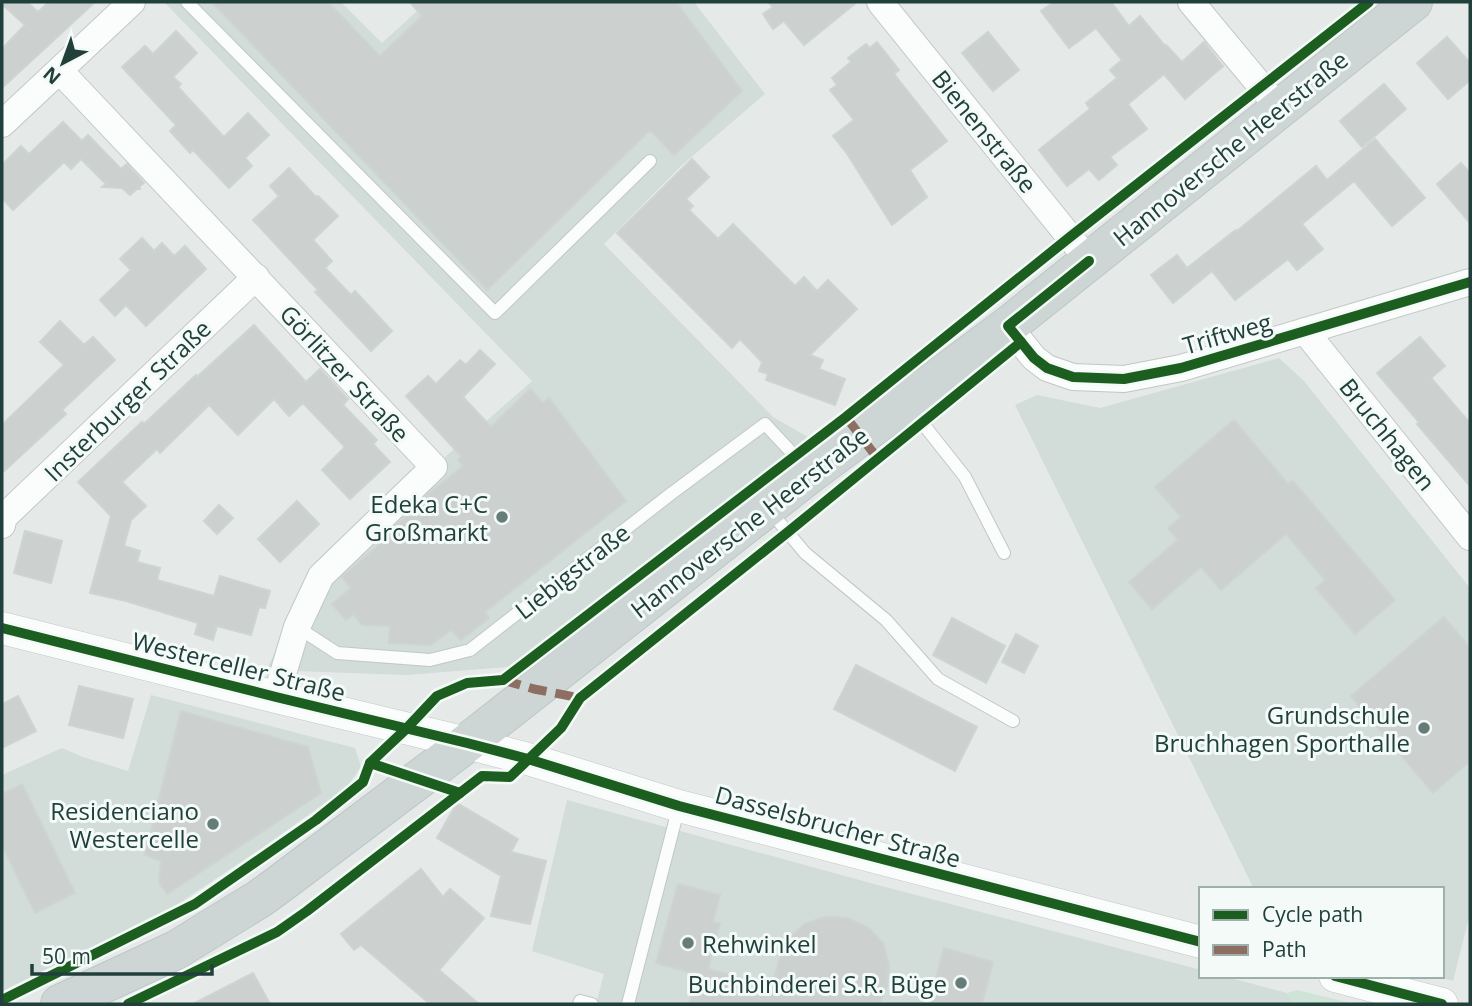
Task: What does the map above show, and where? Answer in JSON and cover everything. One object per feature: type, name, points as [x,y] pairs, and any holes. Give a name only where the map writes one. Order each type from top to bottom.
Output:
[{"type":"main road","name":"Hannoversche Heerstraße","points":[[70,1002],[176,950],[259,899],[467,743],[811,473],[1008,326],[1413,2]]},
{"type":"street","points":[[2,124],[132,2]]},
{"type":"street","name":"Bienenstraße","points":[[880,2],[1088,261]]},
{"type":"street","points":[[1191,2],[1279,108]]},
{"type":"street","name":"Görlitzer Straße","points":[[60,71],[434,467],[321,576],[297,627],[276,696]]},
{"type":"street","name":"Insterburger Straße","points":[[2,525],[4,517],[256,277]]},
{"type":"street","name":"Triftweg","points":[[1008,326],[1034,358],[1047,368],[1073,377],[1124,379],[1181,368],[1470,282]]},
{"type":"street","name":"Bruchhagen","points":[[1305,331],[1470,537]]},
{"type":"street","name":"Westerceller Straße","points":[[2,628],[467,743]]},
{"type":"street","name":"Dasselsbrucher Straße","points":[[467,743],[679,806],[1199,941]]},
{"type":"street","points":[[1343,978],[1443,1004]]},
{"type":"lane","points":[[187,2],[495,313],[650,161]]},
{"type":"lane","points":[[905,402],[965,477],[1004,553]]},
{"type":"lane","name":"Liebigstraße","points":[[297,627],[337,653],[430,660],[470,650],[671,493],[765,424],[811,473]]},
{"type":"lane","points":[[767,508],[805,553],[886,620],[938,679],[1013,721]]},
{"type":"lane","name":"Dasselsbrucher Straße","points":[[628,1004],[679,806]]},
{"type":"lane","points":[[579,1004],[580,1001],[592,1004]]},
{"type":"shaded area","points":[[164,2],[341,2],[382,43],[427,2],[694,2],[765,94],[681,166],[604,244],[773,417],[808,437],[518,666],[407,675],[267,670],[308,577],[532,381]]},
{"type":"shaded area","points":[[1279,358],[1304,381],[1470,588],[1470,914],[1453,981],[1442,978],[1444,978],[1444,887],[1253,887],[1015,405],[1037,395],[1100,408]]},
{"type":"shaded area","points":[[151,695],[355,748],[361,767],[346,788],[136,932],[2,992],[2,775],[62,748],[128,771]]},
{"type":"shaded area","points":[[567,800],[1199,969],[1199,978],[1231,978],[1287,993],[1293,1004],[596,1004],[604,974],[532,951]]},
{"type":"green space","points":[[1297,990],[1355,1004],[1293,1004],[1287,993]]},
{"type":"building","points":[[2,2],[27,2],[38,12],[49,2],[95,2],[2,88],[2,49],[25,25]]},
{"type":"building","points":[[212,2],[328,2],[380,56],[422,16],[410,2],[676,2],[742,91],[674,155],[650,130],[487,290]]},
{"type":"building","points":[[768,2],[857,2],[804,45],[784,21],[773,29],[763,14],[773,7]]},
{"type":"building","points":[[1054,2],[1111,2],[1129,26],[1140,16],[1182,62],[1204,42],[1223,66],[1185,99],[1164,74],[1128,104],[1147,129],[1110,157],[1117,165],[1099,180],[1089,169],[1067,186],[1039,150],[1090,109],[1086,103],[1117,78],[1110,70],[1122,60],[1096,28],[1069,48],[1041,11]]},
{"type":"building","points":[[176,31],[197,53],[173,77],[181,84],[178,87],[224,137],[248,113],[269,135],[245,158],[252,166],[229,188],[193,150],[190,153],[170,131],[176,125],[122,67],[145,46],[153,54]]},
{"type":"building","points":[[988,32],[1019,70],[993,91],[962,53]]},
{"type":"building","points":[[1447,37],[1470,63],[1470,80],[1448,99],[1417,63]]},
{"type":"building","points":[[877,42],[899,70],[894,74],[947,141],[910,170],[927,197],[892,225],[833,136],[854,120],[830,90],[837,85],[832,78],[851,62],[848,58],[866,44],[870,48]]},
{"type":"building","points":[[1384,84],[1406,109],[1362,147],[1340,121]]},
{"type":"building","points":[[63,122],[82,141],[88,135],[121,169],[127,164],[144,183],[140,189],[130,195],[122,188],[102,187],[106,184],[81,159],[71,169],[64,162],[13,210],[2,198],[2,165],[21,146],[29,154]]},
{"type":"building","points":[[1375,139],[1425,198],[1392,226],[1354,181],[1302,224],[1323,249],[1297,270],[1288,259],[1235,300],[1212,271],[1173,303],[1151,275],[1177,255],[1187,268],[1316,166],[1327,180]]},
{"type":"building","points":[[692,159],[709,177],[686,199],[693,206],[689,210],[718,239],[733,224],[795,286],[804,277],[817,291],[828,280],[857,309],[810,355],[823,360],[819,369],[845,379],[835,405],[766,380],[768,374],[759,371],[762,362],[740,339],[732,348],[617,233]]},
{"type":"building","points":[[1461,163],[1470,173],[1470,223],[1437,184]]},
{"type":"building","points":[[289,168],[338,216],[313,240],[332,261],[325,268],[351,295],[355,291],[392,331],[371,351],[315,292],[318,290],[253,220],[279,196],[270,186]]},
{"type":"building","points":[[142,238],[154,251],[162,243],[174,256],[185,246],[206,269],[146,326],[126,305],[115,316],[100,300],[131,270],[120,259]]},
{"type":"building","points":[[60,321],[84,345],[93,337],[115,360],[62,410],[66,414],[2,473],[2,425],[64,365],[40,342]]},
{"type":"building","points":[[254,325],[306,382],[320,369],[348,399],[343,405],[377,440],[373,444],[390,462],[350,499],[322,470],[345,447],[303,403],[289,416],[274,399],[238,435],[209,405],[160,453],[157,449],[122,482],[146,506],[131,520],[124,546],[140,551],[137,562],[160,568],[157,580],[214,596],[220,576],[270,591],[265,608],[259,607],[251,635],[217,626],[213,640],[195,634],[198,623],[90,593],[111,516],[78,482],[142,422],[144,424]]},
{"type":"building","points":[[1420,337],[1445,366],[1431,378],[1470,423],[1470,486],[1377,373]]},
{"type":"building","name":"Edeka C+C Großmarkt","points":[[480,350],[495,364],[463,397],[491,427],[530,389],[543,403],[549,398],[626,501],[485,612],[489,618],[461,640],[451,630],[431,645],[389,643],[390,626],[362,625],[353,614],[346,620],[332,604],[351,588],[342,577],[383,541],[382,539],[433,490],[463,466],[458,460],[461,456],[406,396],[428,376],[436,384],[460,360],[466,365]]},
{"type":"building","points":[[1234,420],[1288,484],[1293,481],[1395,600],[1355,634],[1316,588],[1325,580],[1286,534],[1221,590],[1201,567],[1152,609],[1129,582],[1178,540],[1168,528],[1181,517],[1155,487]]},
{"type":"building","points":[[297,501],[319,524],[280,562],[258,539]]},
{"type":"building","points":[[219,505],[233,518],[217,534],[204,521]]},
{"type":"building","points":[[25,531],[62,541],[51,583],[14,573]]},
{"type":"building","name":"Grundschule Bruchhagen Sporthalle","points":[[1444,617],[1470,648],[1470,761],[1433,793],[1351,696]]},
{"type":"building","points":[[952,618],[1005,646],[986,683],[933,655]]},
{"type":"building","points":[[1016,634],[1038,646],[1024,673],[1002,662]]},
{"type":"building","points":[[856,665],[977,727],[955,771],[834,709]]},
{"type":"building","points":[[79,686],[133,699],[123,738],[69,725]]},
{"type":"building","points":[[18,696],[36,731],[2,748],[2,704]]},
{"type":"building","name":"Residenciano Westercelle","points":[[181,711],[308,747],[321,793],[167,894],[159,882],[161,861],[145,855]]},
{"type":"building","points":[[22,784],[75,893],[35,913],[2,845],[2,794]]},
{"type":"building","points":[[457,803],[518,839],[511,852],[546,861],[530,924],[491,916],[501,876],[437,838]]},
{"type":"building","points":[[421,869],[443,897],[450,889],[484,918],[439,970],[479,1004],[430,1004],[361,945],[354,950],[341,934]]},
{"type":"building","points":[[678,884],[720,895],[713,922],[720,923],[708,969],[772,986],[779,960],[789,939],[804,924],[825,917],[848,918],[869,928],[883,943],[889,965],[887,987],[879,1004],[689,1004],[697,974],[656,963]]},
{"type":"building","name":"Buchbinderei S.R. Büge","points":[[944,948],[993,962],[982,1004],[929,1004]]},
{"type":"building","points":[[253,973],[270,1004],[193,1004]]},
{"type":"marked path","points":[[846,417],[878,459]]},
{"type":"marked path","points":[[503,680],[580,698]]},
{"type":"cycle path","points":[[2,1000],[195,904],[316,820],[363,782],[370,763],[437,696],[467,683],[503,680],[846,417],[1369,2]]},
{"type":"cycle path","points":[[1089,261],[1008,326],[1034,358],[1047,368],[1073,377],[1124,379],[1181,368],[1470,282]]},
{"type":"cycle path","points":[[128,1004],[277,932],[482,776],[510,777],[561,728],[580,698],[1021,342]]},
{"type":"cycle path","points":[[2,628],[467,743],[679,806],[1199,941]]},
{"type":"cycle path","points":[[370,763],[460,793]]},
{"type":"cycle path","points":[[1343,978],[1442,1004]]},
{"type":"place","name":"Edeka C+C Großmarkt","points":[[502,517]]},
{"type":"place","name":"Grundschule Bruchhagen Sporthalle","points":[[1424,728]]},
{"type":"place","name":"Residenciano Westercelle","points":[[213,824]]},
{"type":"place","name":"Rehwinkel","points":[[688,943]]},
{"type":"place","name":"Buchbinderei S.R. Büge","points":[[961,983]]}]
